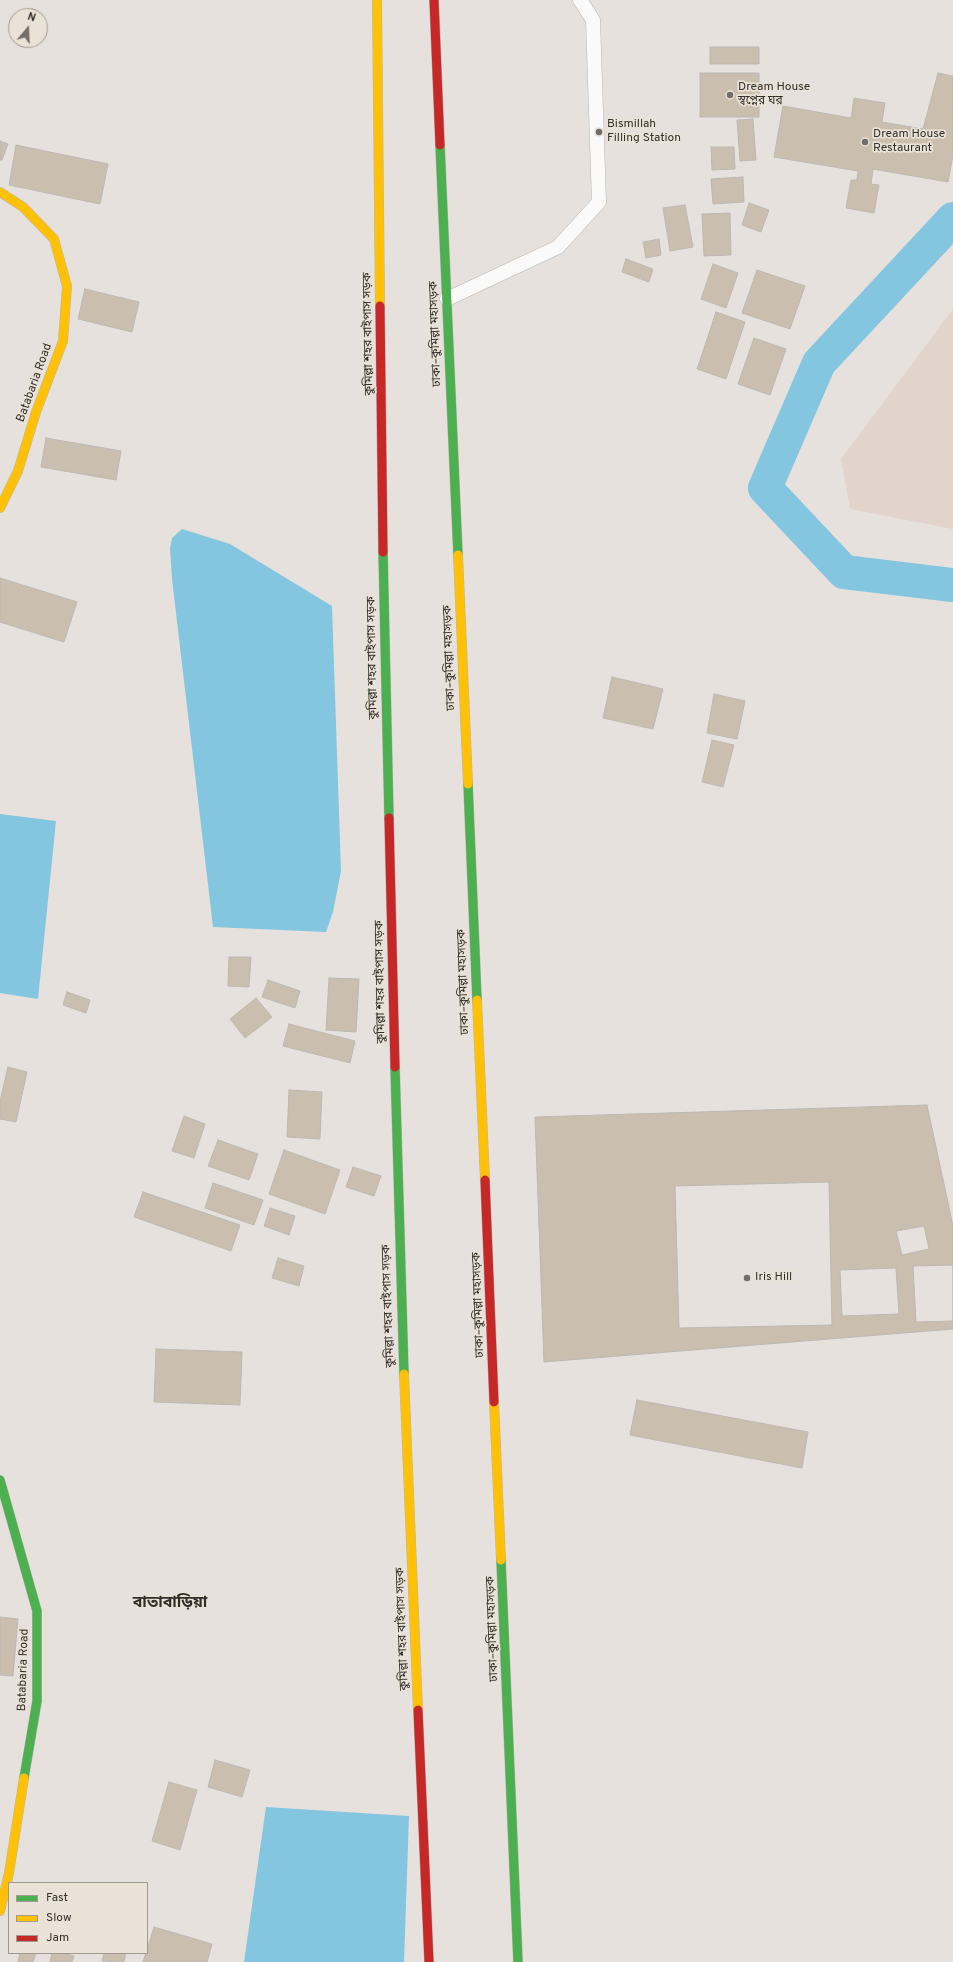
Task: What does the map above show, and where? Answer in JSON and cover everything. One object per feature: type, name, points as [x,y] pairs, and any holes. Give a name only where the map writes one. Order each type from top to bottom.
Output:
[{"type":"main road","name":"কুমিল্লা শহর বাইপাস সড়ক","points":[[377,0],[383,578],[401,1301],[429,1962]]},
{"type":"main road","name":"ঢাকা–কুমিল্লা মহাসড়ক","points":[[434,0],[518,1962]]},
{"type":"main road","name":"Batabaria Road","points":[[0,192],[23,207],[54,240],[67,286],[63,341],[36,412],[18,471],[0,508]]},
{"type":"main road","name":"Batabaria Road","points":[[0,1480],[37,1611],[37,1701],[10,1865],[0,1911]]},
{"type":"lane","points":[[447,299],[558,247],[599,202],[593,20],[580,0]]},
{"type":"shaded area","points":[[953,309],[953,529],[850,509],[841,459]]},
{"type":"water","points":[[182,529],[230,544],[332,606],[341,871],[333,912],[326,932],[213,927],[172,579],[170,548],[172,538]]},
{"type":"water","points":[[0,814],[56,821],[38,999],[0,993]]},
{"type":"water","points":[[266,1807],[409,1816],[404,1962],[244,1962]]},
{"type":"building","points":[[710,47],[759,47],[759,64],[710,64]]},
{"type":"building","name":"Dream House স্বপ্নের ঘর","points":[[700,73],[759,73],[759,117],[700,117]]},
{"type":"building","name":"Dream House Restaurant","points":[[938,73],[953,76],[953,155],[948,182],[873,169],[871,184],[879,185],[874,213],[846,208],[851,180],[857,180],[858,171],[774,157],[783,106],[851,118],[854,98],[885,103],[882,122],[923,129]]},
{"type":"building","points":[[753,119],[756,160],[740,161],[737,120]]},
{"type":"building","points":[[0,141],[8,144],[2,160],[0,160]]},
{"type":"building","points":[[16,145],[108,164],[100,204],[9,185]]},
{"type":"building","points":[[711,147],[734,147],[735,169],[712,170]]},
{"type":"building","points":[[743,177],[744,202],[713,204],[711,179]]},
{"type":"building","points":[[749,203],[769,210],[761,232],[742,225]]},
{"type":"building","points":[[685,205],[693,247],[670,251],[663,208]]},
{"type":"building","points":[[730,213],[731,255],[704,256],[702,214]]},
{"type":"building","points":[[659,239],[661,255],[646,258],[643,242]]},
{"type":"building","points":[[626,259],[653,269],[649,282],[622,272]]},
{"type":"building","points":[[713,264],[738,273],[726,308],[701,299]]},
{"type":"building","points":[[757,270],[805,286],[790,329],[742,313]]},
{"type":"building","points":[[85,289],[139,302],[132,332],[78,319]]},
{"type":"building","points":[[716,312],[745,322],[726,379],[697,369]]},
{"type":"building","points":[[754,338],[786,349],[770,395],[738,384]]},
{"type":"building","points":[[46,438],[121,451],[116,480],[41,467]]},
{"type":"building","points":[[0,578],[77,602],[64,642],[0,622]]},
{"type":"building","points":[[612,677],[663,689],[653,729],[603,718]]},
{"type":"building","points":[[714,694],[745,701],[737,739],[707,733]]},
{"type":"building","points":[[712,740],[734,745],[723,787],[702,782]]},
{"type":"building","points":[[229,957],[251,957],[249,987],[228,986]]},
{"type":"building","points":[[329,978],[359,979],[356,1032],[326,1030]]},
{"type":"building","points":[[268,980],[300,991],[295,1008],[262,997]]},
{"type":"building","points":[[67,992],[90,1000],[86,1013],[63,1005]]},
{"type":"building","points":[[256,998],[272,1017],[245,1038],[230,1019]]},
{"type":"building","points":[[289,1024],[355,1041],[350,1063],[283,1046]]},
{"type":"building","points":[[8,1067],[27,1072],[16,1122],[0,1119],[0,1101]]},
{"type":"building","points":[[289,1090],[322,1092],[320,1139],[287,1137]]},
{"type":"building","name":"Iris Hill","points":[[927,1105],[953,1226],[953,1329],[544,1362],[535,1117]]},
{"type":"building","points":[[184,1116],[205,1124],[194,1158],[172,1151]]},
{"type":"building","points":[[218,1140],[258,1154],[249,1180],[208,1166]]},
{"type":"building","points":[[284,1150],[340,1170],[325,1214],[269,1194]]},
{"type":"building","points":[[353,1167],[381,1176],[374,1196],[346,1187]]},
{"type":"building","points":[[829,1182],[832,1325],[679,1328],[675,1186]]},
{"type":"building","points":[[213,1183],[263,1200],[254,1225],[205,1208]]},
{"type":"building","points":[[143,1192],[240,1225],[231,1251],[134,1217]]},
{"type":"building","points":[[270,1208],[295,1216],[289,1235],[264,1226]]},
{"type":"building","points":[[924,1226],[929,1249],[902,1255],[896,1231]]},
{"type":"building","points":[[278,1258],[304,1266],[299,1286],[272,1278]]},
{"type":"building","points":[[953,1265],[953,1321],[916,1322],[913,1266]]},
{"type":"building","points":[[896,1268],[899,1314],[842,1316],[840,1270]]},
{"type":"building","points":[[156,1349],[242,1352],[240,1405],[154,1402]]},
{"type":"building","points":[[637,1400],[808,1432],[802,1468],[630,1435]]},
{"type":"building","points":[[0,1617],[18,1619],[13,1676],[0,1675]]},
{"type":"building","points":[[215,1760],[250,1770],[242,1797],[208,1787]]},
{"type":"building","points":[[169,1782],[197,1790],[180,1850],[152,1841]]},
{"type":"building","points":[[154,1927],[212,1944],[207,1962],[143,1962],[146,1954],[148,1954],[148,1946]]},
{"type":"building","points":[[20,1954],[36,1954],[33,1962],[18,1962]]},
{"type":"building","points":[[52,1954],[67,1954],[74,1956],[72,1962],[50,1962]]},
{"type":"building","points":[[104,1954],[126,1954],[124,1962],[102,1961]]},
{"type":"waterway","points":[[953,219],[819,363],[765,488],[844,572],[953,585]]},
{"type":"traffic: fast","points":[[440,145],[458,555]]},
{"type":"traffic: fast","points":[[383,552],[389,818]]},
{"type":"traffic: fast","points":[[468,784],[477,1000]]},
{"type":"traffic: fast","points":[[395,1067],[404,1374]]},
{"type":"traffic: fast","points":[[0,1480],[37,1611],[37,1701],[24,1778]]},
{"type":"traffic: fast","points":[[501,1560],[518,1962]]},
{"type":"traffic: slow","points":[[377,0],[380,306]]},
{"type":"traffic: slow","points":[[0,192],[23,207],[54,239],[67,286],[63,341],[36,412],[18,471],[0,508]]},
{"type":"traffic: slow","points":[[458,555],[468,784]]},
{"type":"traffic: slow","points":[[477,1000],[485,1180]]},
{"type":"traffic: slow","points":[[404,1374],[418,1710]]},
{"type":"traffic: slow","points":[[494,1402],[501,1560]]},
{"type":"traffic: slow","points":[[0,1911],[9,1873],[24,1778]]},
{"type":"traffic: jam","points":[[434,0],[440,145]]},
{"type":"traffic: jam","points":[[380,306],[383,552]]},
{"type":"traffic: jam","points":[[389,818],[395,1067]]},
{"type":"traffic: jam","points":[[485,1180],[494,1402]]},
{"type":"traffic: jam","points":[[418,1710],[429,1962]]},
{"type":"place","name":"Dream House স্বপ্নের ঘর","points":[[730,95]]},
{"type":"place","name":"Bismillah Filling Station","points":[[599,132]]},
{"type":"place","name":"Dream House Restaurant","points":[[865,142]]},
{"type":"place","name":"Iris Hill","points":[[747,1278]]},
{"type":"district","name":"বাতাবাড়িয়া","points":[[170,1604]]}]
